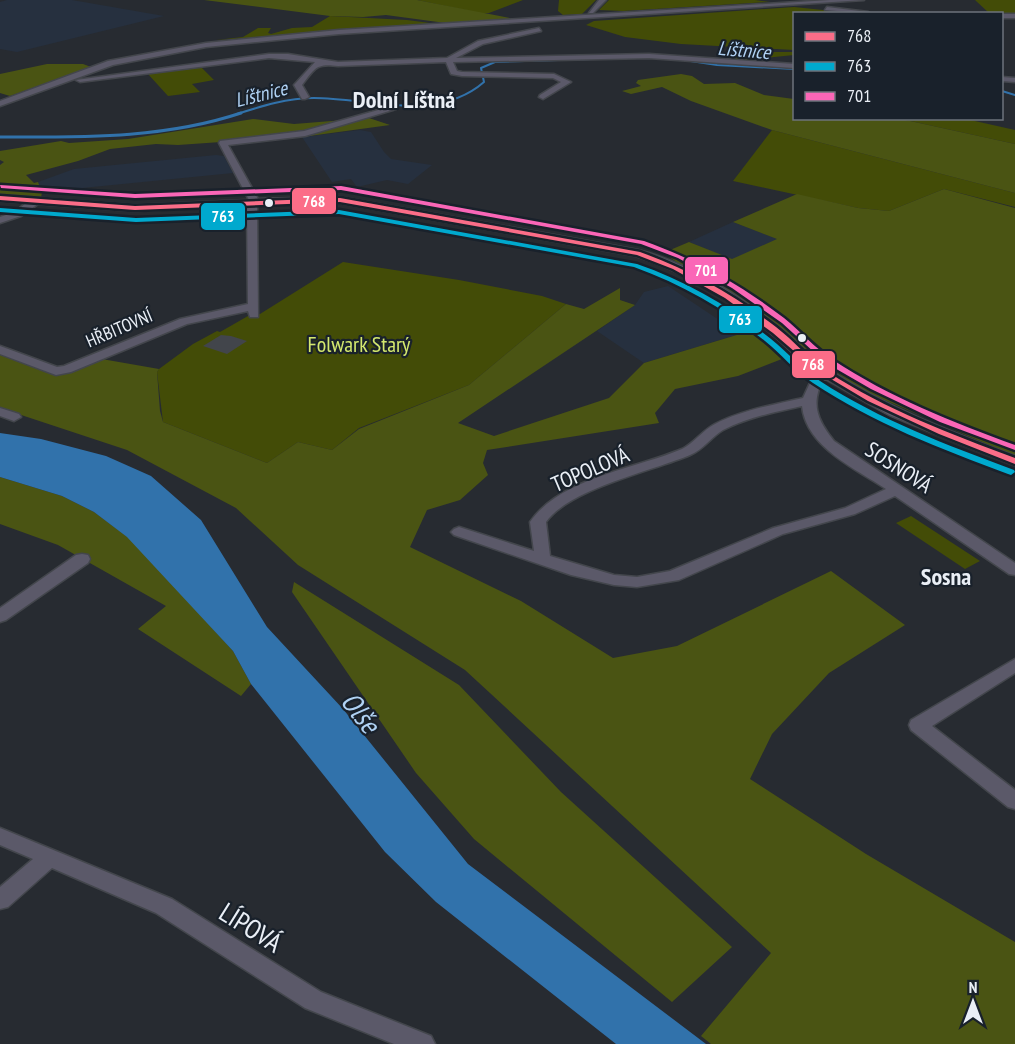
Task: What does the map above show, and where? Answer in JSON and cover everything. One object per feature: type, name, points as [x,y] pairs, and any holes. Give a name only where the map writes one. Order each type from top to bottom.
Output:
[{"type":"street","points":[[591,12],[603,0]]},
{"type":"street","points":[[768,0],[784,5]]},
{"type":"street","points":[[3,102],[60,80],[127,59],[229,42],[339,32],[861,0]]},
{"type":"street","points":[[810,7],[851,12]]},
{"type":"street","points":[[449,60],[457,53],[477,43],[569,24],[582,18]]},
{"type":"street","points":[[44,86],[250,57],[288,56],[319,63],[338,64],[649,56],[793,66]]},
{"type":"street","points":[[449,60],[454,72],[476,75],[554,76],[567,82],[543,98]]},
{"type":"street","points":[[305,97],[298,85],[313,66],[319,63]]},
{"type":"street","points":[[252,202],[254,198],[223,143],[305,133],[392,109]]},
{"type":"street","points":[[0,198],[135,208],[340,200],[650,256],[682,271],[776,331],[822,372],[868,401],[933,431],[1015,462]]},
{"type":"street","points":[[0,220],[18,214],[35,201]]},
{"type":"street","name":"HŘBITOVNÍ","points":[[0,350],[56,370],[99,357],[184,321],[254,310],[252,202]]},
{"type":"street","points":[[807,401],[813,385],[822,372]]},
{"type":"street","name":"SOSNOVÁ","points":[[807,401],[816,427],[829,444],[1015,570]]},
{"type":"street","name":"TOPOLOVÁ","points":[[543,559],[538,522],[546,511],[562,500],[594,485],[689,451],[717,428],[746,415],[807,401]]},
{"type":"street","points":[[0,412],[14,417]]},
{"type":"street","points":[[459,531],[577,571],[614,580],[637,582],[673,576],[778,531],[850,511],[896,490]]},
{"type":"street","points":[[0,616],[82,559]]},
{"type":"street","points":[[1015,665],[918,725],[1015,801]]},
{"type":"street","name":"LÍPOVÁ","points":[[0,836],[164,906],[313,1000],[423,1044]]},
{"type":"street","points":[[0,900],[50,857]]},
{"type":"shaded area","points":[[7,0],[72,0],[164,16],[17,52],[0,49],[0,2]]},
{"type":"shaded area","points":[[360,130],[371,132],[391,159],[432,165],[408,184],[387,180],[357,187],[351,179],[332,182],[302,137]]},
{"type":"shaded area","points":[[224,156],[233,173],[42,192],[38,182],[74,169]]},
{"type":"shaded area","points":[[733,222],[778,239],[732,260],[689,242]]},
{"type":"shaded area","points":[[668,286],[740,334],[644,363],[597,331],[635,305],[644,292]]},
{"type":"green space","points":[[204,0],[417,0],[520,20],[453,24],[386,15],[330,16]]},
{"type":"green space","points":[[417,0],[523,0],[489,13],[480,13]]},
{"type":"green space","points":[[559,0],[596,0],[582,14],[563,15],[558,11]]},
{"type":"green space","points":[[609,0],[755,0],[770,2],[623,11],[599,10]]},
{"type":"green space","points":[[975,0],[1015,0],[1015,14],[988,12]]},
{"type":"green space","points":[[794,7],[842,12],[793,12],[793,50],[681,44],[625,37],[586,25],[594,21]]},
{"type":"green space","points":[[330,16],[407,20],[430,23],[431,26],[216,40],[243,37],[258,28],[271,28],[268,33],[271,34],[292,28],[312,27]]},
{"type":"green space","points":[[728,52],[793,52],[793,55],[744,60],[723,56]]},
{"type":"green space","points":[[47,64],[83,64],[91,67],[10,96],[0,93],[0,74]]},
{"type":"green space","points":[[199,65],[214,80],[192,84],[200,92],[168,96],[148,74]]},
{"type":"green space","points":[[681,74],[692,76],[704,84],[735,83],[764,95],[793,99],[793,120],[906,120],[1015,144],[1015,193],[772,130],[691,101],[662,87],[631,94],[622,91],[641,86],[636,83],[638,80]]},
{"type":"green space","points":[[369,118],[390,125],[302,137],[293,134],[221,142],[156,144],[110,149],[78,161],[26,175],[34,183],[38,182],[42,192],[41,198],[0,194],[0,165],[4,162],[0,160],[0,151],[61,141],[69,143],[128,139],[253,119],[294,124]]},
{"type":"green space","points":[[906,120],[970,120],[1015,130],[1015,144]]},
{"type":"green space","points":[[772,130],[1015,193],[1015,207],[944,189],[889,211],[858,208],[733,181]]},
{"type":"green space","points":[[944,189],[1015,208],[1015,456],[859,389],[780,330],[663,253],[689,242],[732,259],[777,239],[733,222],[797,194],[858,208],[889,211]]},
{"type":"green space","name":"Folwark Starý","points":[[343,262],[459,280],[542,296],[566,304],[469,385],[359,428],[332,450],[298,442],[267,463],[163,422],[157,372],[159,369],[193,344],[248,316],[260,314]]},
{"type":"green space","points":[[620,288],[620,300],[635,305],[458,423],[494,436],[609,398],[644,363],[740,334],[760,332],[787,357],[738,376],[675,389],[655,413],[659,423],[487,450],[483,463],[488,475],[460,500],[427,510],[410,547],[521,601],[613,658],[677,646],[831,571],[905,625],[829,673],[772,734],[750,779],[866,854],[1015,942],[1015,1044],[711,1044],[701,1036],[771,953],[465,670],[298,565],[236,508],[127,450],[0,408],[0,353],[60,374],[96,358],[159,369],[157,372],[163,422],[267,463],[298,442],[332,450],[359,429],[469,385],[566,304],[584,309]]},
{"type":"green space","points":[[0,477],[62,496],[94,512],[133,541],[233,651],[251,684],[241,696],[138,629],[166,606],[58,545],[0,524]]},
{"type":"green space","points":[[911,516],[980,561],[965,569],[896,523]]},
{"type":"green space","points":[[294,582],[459,685],[561,792],[732,947],[672,1002],[474,839],[416,773],[292,592]]},
{"type":"water","points":[[0,433],[41,439],[106,456],[151,476],[201,520],[267,627],[343,709],[468,864],[706,1044],[616,1044],[436,902],[385,852],[251,684],[233,651],[127,537],[94,512],[62,496],[0,477]]},
{"type":"building","points":[[221,335],[247,341],[227,354],[203,346]]},
{"type":"waterway","name":"Líštnice","points":[[237,114],[275,103],[304,98],[402,105],[445,102],[465,94],[484,82],[481,68],[495,62],[624,58]]},
{"type":"waterway","name":"Líštnice","points":[[684,60],[717,65],[793,69]]},
{"type":"waterway","name":"Líštnice","points":[[1003,91],[1015,95]]},
{"type":"waterway","name":"Líštnice","points":[[0,137],[122,135],[182,128],[241,113]]},
{"type":"transit line","name":"701","points":[[1,186],[135,196],[341,188],[642,242],[680,257],[734,286],[784,322],[829,361],[874,388],[943,420],[1015,448]]},
{"type":"transit line","name":"768","points":[[0,198],[135,208],[340,200],[638,253],[693,276],[728,296],[776,331],[818,368],[870,400],[941,432],[1015,461]]},
{"type":"transit line","name":"763","points":[[0,210],[136,220],[339,212],[635,265],[671,279],[722,307],[769,341],[810,377],[863,409],[936,443],[1011,472]]},
{"type":"district","name":"Dolní Líštná","points":[[404,99]]},
{"type":"district","name":"Sosna","points":[[946,576]]},
{"type":"water label","name":"Olše","points":[[361,712]]}]
